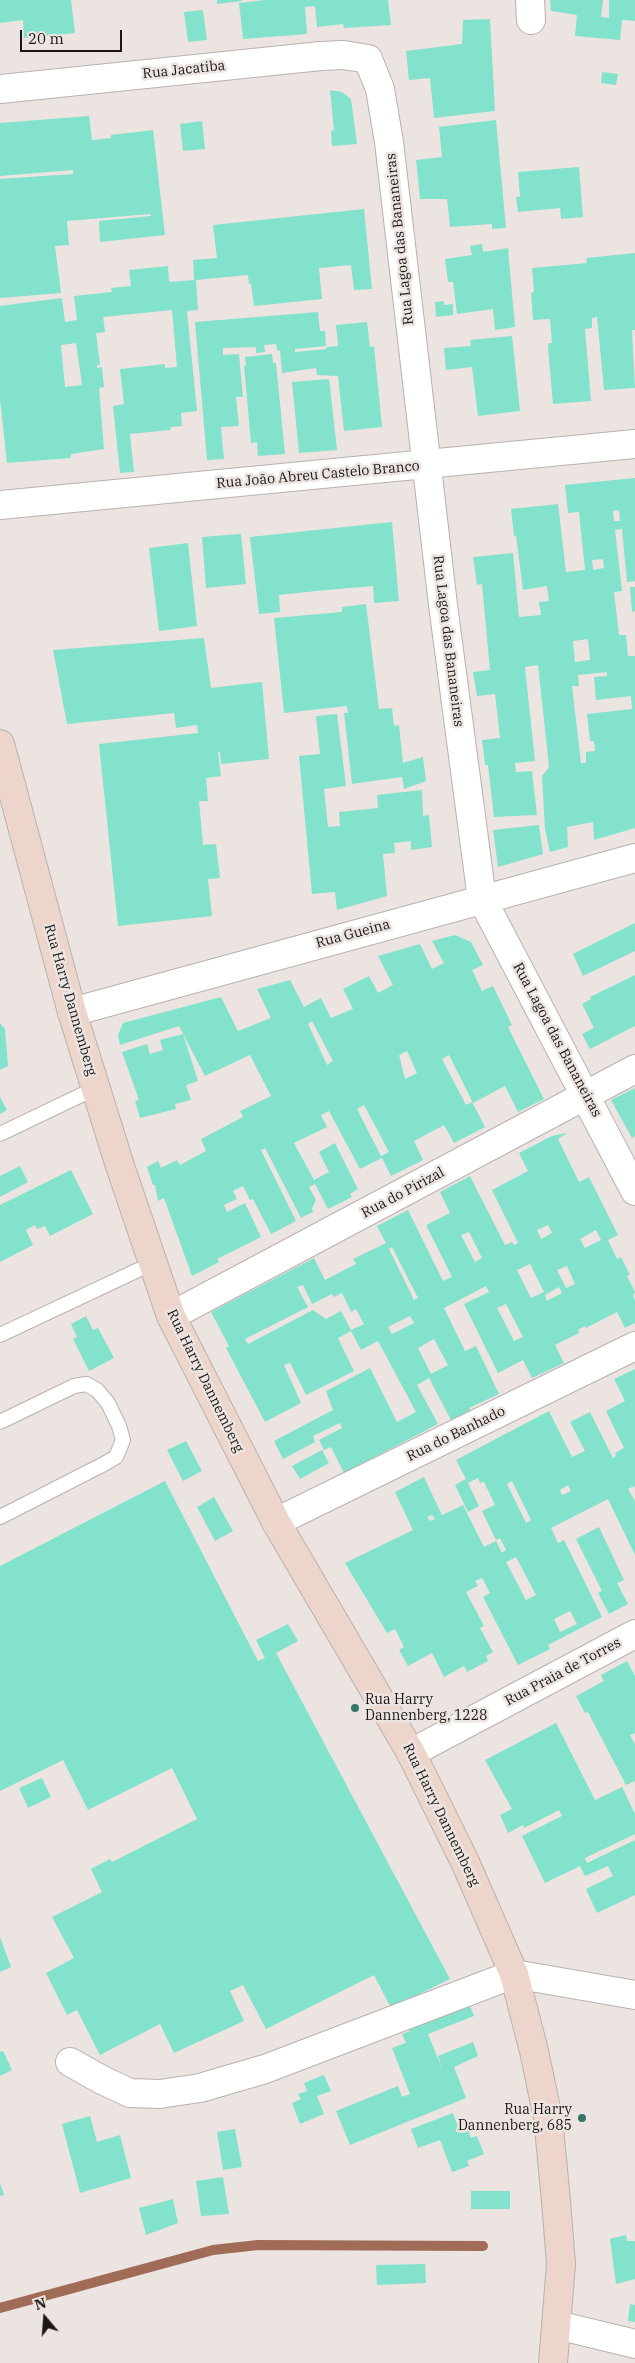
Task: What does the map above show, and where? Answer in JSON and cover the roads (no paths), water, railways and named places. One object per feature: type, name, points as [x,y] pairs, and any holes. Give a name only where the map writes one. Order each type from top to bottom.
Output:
[{"type":"main road","name":"Rua Harry Dannemberg","points":[[0,744],[72,1012],[171,1316],[276,1522],[411,1753],[465,1862],[514,1974],[534,2051],[548,2118],[560,2264],[553,2363]]},
{"type":"street","name":"Rua Jacatiba","points":[[0,88],[321,56],[344,55],[368,59]]},
{"type":"street","name":"Rua Lagoa das Bananeiras","points":[[368,59],[380,89],[389,142],[426,465],[482,899],[587,1096],[635,1191]]},
{"type":"street","name":"Rua João Abreu Castelo Branco","points":[[0,505],[635,444]]},
{"type":"street","name":"Rua Gueina","points":[[72,1012],[635,858]]},
{"type":"street","name":"Rua do Pirizal","points":[[171,1316],[635,1069]]},
{"type":"street","name":"Rua do Banhado","points":[[276,1522],[635,1346]]},
{"type":"street","name":"Rua Praia de Torres","points":[[411,1753],[635,1634]]},
{"type":"street","points":[[70,2062],[130,2093],[160,2094],[200,2088],[265,2069],[514,1974],[635,1995]]},
{"type":"street","points":[[557,2325],[635,2344]]},
{"type":"lane","points":[[0,1134],[96,1088]]},
{"type":"lane","points":[[0,1335],[153,1264]]},
{"type":"lane","points":[[0,1422],[74,1386],[86,1384],[97,1390],[108,1403],[119,1426],[123,1440],[116,1456],[104,1464],[0,1517]]},
{"type":"waterway","points":[[0,2308],[213,2250],[258,2245],[483,2246]]},
{"type":"place","name":"Rua Harry Dannenberg, 1228","points":[[355,1708]]},
{"type":"place","name":"Rua Harry Dannenberg, 685","points":[[582,2118]]}]
